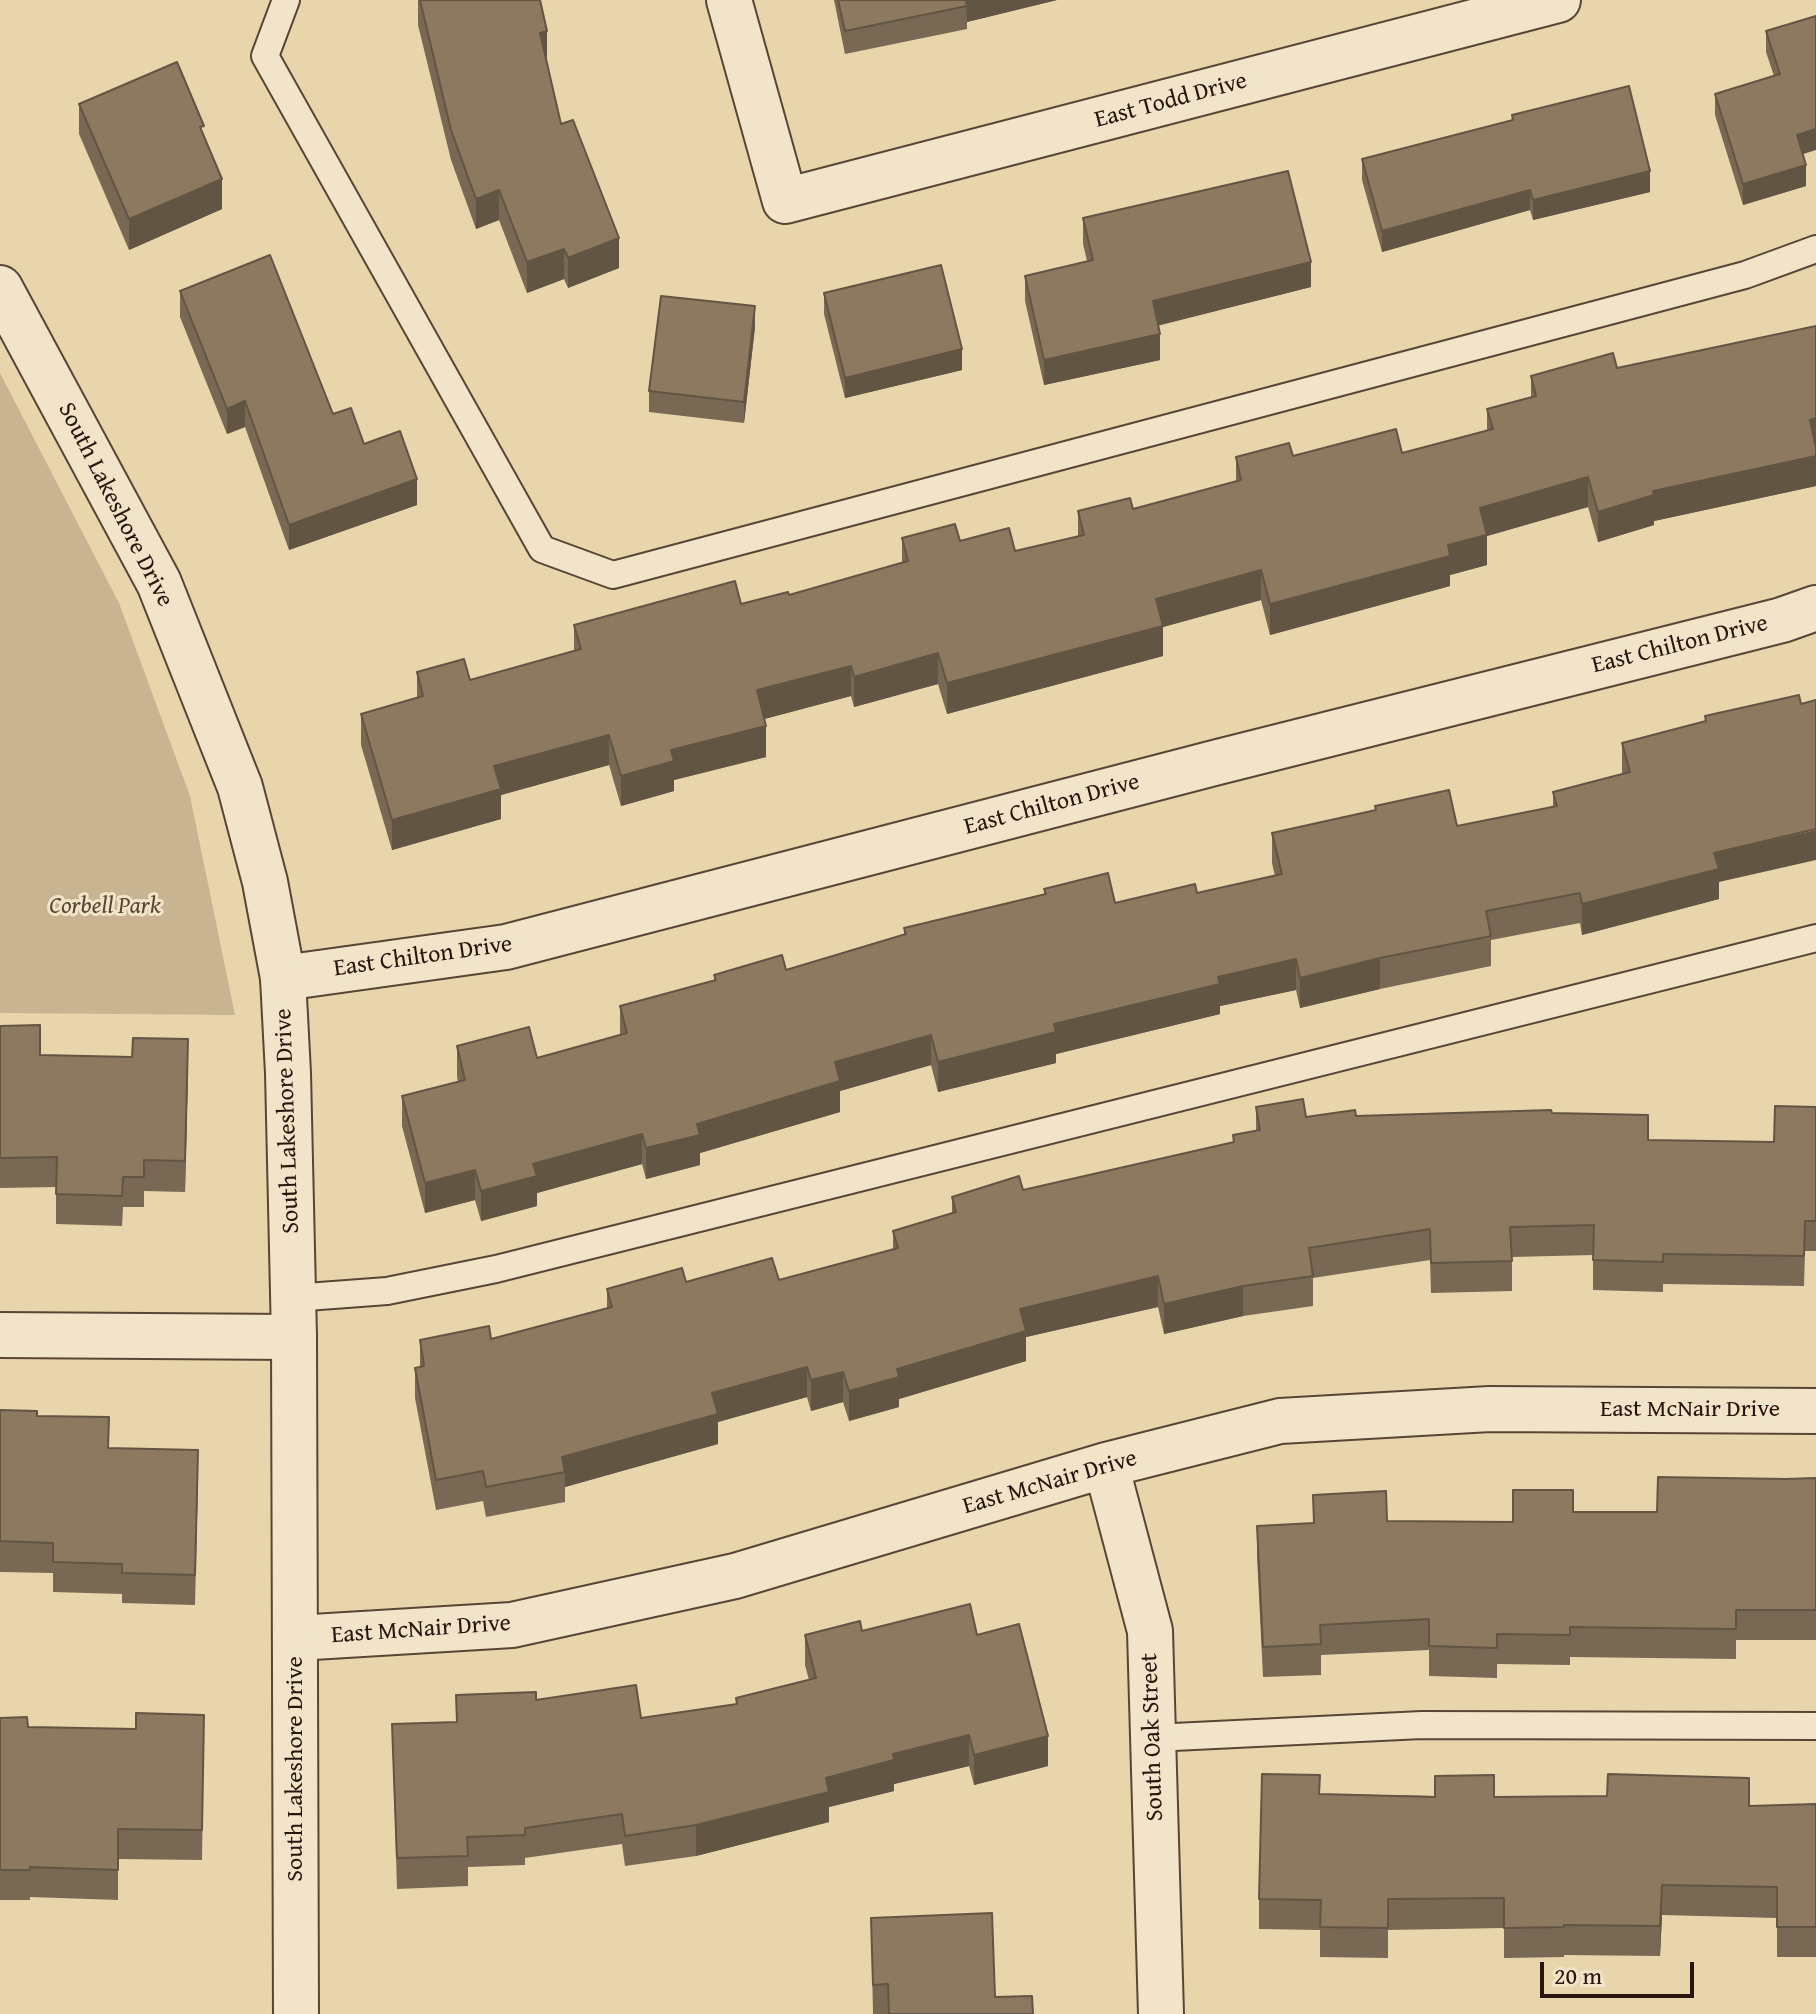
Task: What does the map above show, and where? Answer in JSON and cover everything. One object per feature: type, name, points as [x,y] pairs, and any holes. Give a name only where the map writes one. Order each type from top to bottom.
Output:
[{"type":"street","name":"East Todd Drive","points":[[729,0],[785,201],[1558,0]]},
{"type":"street","name":"South Lakeshore Drive","points":[[0,288],[159,583],[240,787],[265,882],[283,978],[294,1317],[296,2014]]},
{"type":"street","name":"East Chilton Drive","points":[[283,978],[506,947],[1218,762],[1782,620],[1816,608]]},
{"type":"street","points":[[0,1335],[294,1317]]},
{"type":"street","name":"East McNair Drive","points":[[296,1638],[512,1625],[735,1576],[1106,1465],[1280,1421],[1490,1409],[1816,1411]]},
{"type":"street","name":"South Oak Street","points":[[1106,1465],[1150,1631],[1161,2014]]},
{"type":"lane","points":[[286,0],[265,56],[542,549],[613,575],[1745,275],[1816,249]]},
{"type":"lane","points":[[294,1317],[387,1291],[496,1269],[1816,938]]},
{"type":"lane","points":[[1153,1738],[1422,1725],[1816,1726]]},
{"type":"green space","name":"Corbell Park","points":[[0,373],[119,603],[190,796],[235,1015],[0,1013]]},
{"type":"building","points":[[420,0],[540,0],[547,31],[540,33],[561,124],[573,120],[619,238],[568,258],[564,249],[527,262],[499,190],[476,199],[451,130]]},
{"type":"building","points":[[838,0],[966,0],[967,6],[845,31]]},
{"type":"building","points":[[1816,16],[1816,129],[1797,135],[1806,165],[1743,184],[1715,94],[1780,74],[1766,31]]},
{"type":"building","points":[[177,62],[222,179],[129,219],[79,104]]},
{"type":"building","points":[[1629,86],[1650,171],[1533,200],[1530,190],[1382,231],[1362,159],[1513,120],[1512,115]]},
{"type":"building","points":[[1288,171],[1311,262],[1153,301],[1160,334],[1044,360],[1025,276],[1093,260],[1083,218]]},
{"type":"building","points":[[270,255],[333,414],[351,408],[364,444],[400,431],[417,479],[289,525],[245,401],[227,409],[180,291]]},
{"type":"building","points":[[941,265],[962,349],[845,378],[824,293]]},
{"type":"building","points":[[661,296],[755,306],[744,402],[649,391]]},
{"type":"building","points":[[1816,326],[1816,418],[1810,420],[1816,456],[1653,491],[1654,495],[1598,512],[1588,477],[1480,508],[1487,535],[1448,545],[1450,556],[1270,604],[1261,570],[1156,599],[1163,626],[947,683],[938,653],[854,677],[851,666],[757,690],[766,726],[671,750],[674,761],[621,776],[609,735],[494,766],[501,789],[392,820],[361,714],[423,696],[417,672],[464,659],[470,680],[581,649],[574,625],[735,581],[741,604],[788,592],[789,595],[908,561],[902,538],[955,524],[960,541],[1009,528],[1015,551],[1084,535],[1078,511],[1130,498],[1133,509],[1241,480],[1236,457],[1289,443],[1293,456],[1396,429],[1402,453],[1493,429],[1487,409],[1536,396],[1531,376],[1613,353],[1617,368]]},
{"type":"building","points":[[1799,695],[1801,704],[1816,700],[1816,829],[1714,853],[1719,869],[1582,904],[1580,893],[1486,911],[1491,936],[1300,978],[1296,959],[1218,977],[1220,984],[1054,1024],[1056,1032],[938,1062],[931,1035],[835,1062],[840,1081],[697,1124],[700,1135],[646,1148],[642,1134],[533,1164],[537,1176],[481,1191],[475,1170],[425,1183],[402,1096],[465,1080],[457,1046],[529,1027],[537,1058],[627,1033],[620,1006],[716,980],[714,975],[782,955],[786,970],[906,934],[904,928],[1046,894],[1044,889],[1108,873],[1115,903],[1195,884],[1197,893],[1282,874],[1272,833],[1376,810],[1375,806],[1449,790],[1457,826],[1557,806],[1553,792],[1630,772],[1622,743],[1706,721],[1705,716]]},
{"type":"building","points":[[40,1025],[40,1055],[132,1057],[133,1038],[188,1039],[185,1161],[144,1160],[144,1177],[123,1177],[122,1196],[56,1194],[57,1157],[0,1158],[0,1026]]},
{"type":"building","points":[[1303,1099],[1306,1117],[1355,1110],[1356,1116],[1551,1110],[1552,1113],[1648,1115],[1648,1140],[1774,1142],[1775,1106],[1816,1107],[1816,1221],[1805,1221],[1804,1256],[1663,1254],[1663,1262],[1593,1260],[1594,1225],[1510,1227],[1512,1261],[1431,1263],[1430,1229],[1309,1248],[1313,1276],[1243,1286],[1164,1304],[1158,1276],[1020,1309],[1026,1331],[897,1369],[899,1377],[849,1391],[843,1372],[811,1380],[807,1367],[712,1393],[718,1414],[562,1457],[565,1472],[486,1487],[483,1471],[436,1480],[415,1368],[424,1366],[420,1340],[489,1326],[491,1339],[612,1307],[607,1289],[682,1268],[686,1282],[772,1258],[779,1280],[898,1248],[893,1231],[956,1212],[952,1197],[1019,1176],[1023,1190],[1234,1142],[1233,1135],[1260,1130],[1256,1107]]},
{"type":"building","points":[[0,1410],[37,1411],[37,1416],[109,1417],[108,1448],[198,1450],[195,1575],[122,1573],[122,1564],[53,1562],[53,1543],[0,1541]]},
{"type":"building","points":[[1658,1477],[1816,1478],[1816,1610],[1736,1610],[1736,1629],[1570,1627],[1570,1635],[1497,1634],[1497,1648],[1429,1646],[1429,1619],[1320,1625],[1321,1644],[1263,1647],[1257,1526],[1314,1523],[1313,1495],[1386,1491],[1387,1521],[1513,1522],[1513,1490],[1573,1490],[1573,1512],[1657,1512]]},
{"type":"building","points":[[970,1604],[977,1635],[1019,1624],[1048,1736],[974,1755],[969,1735],[893,1754],[894,1760],[826,1778],[829,1792],[696,1825],[625,1836],[622,1814],[525,1828],[525,1835],[467,1837],[468,1856],[397,1858],[392,1724],[457,1722],[456,1695],[536,1692],[536,1700],[636,1685],[641,1718],[737,1704],[736,1698],[816,1678],[805,1635],[860,1621],[862,1631]]},
{"type":"building","points":[[136,1713],[204,1715],[202,1830],[118,1829],[118,1870],[30,1867],[30,1870],[0,1870],[0,1718],[27,1717],[28,1727],[136,1729]]},
{"type":"building","points":[[1262,1774],[1320,1775],[1319,1794],[1435,1797],[1435,1776],[1494,1775],[1494,1797],[1607,1796],[1608,1774],[1749,1778],[1749,1806],[1816,1804],[1816,1927],[1777,1927],[1777,1887],[1662,1885],[1660,1926],[1504,1928],[1504,1898],[1388,1899],[1388,1928],[1320,1927],[1321,1900],[1259,1899]]},
{"type":"building","points":[[992,1913],[995,1997],[1032,1996],[1033,2014],[889,2014],[888,1984],[873,1985],[871,1918]]}]
